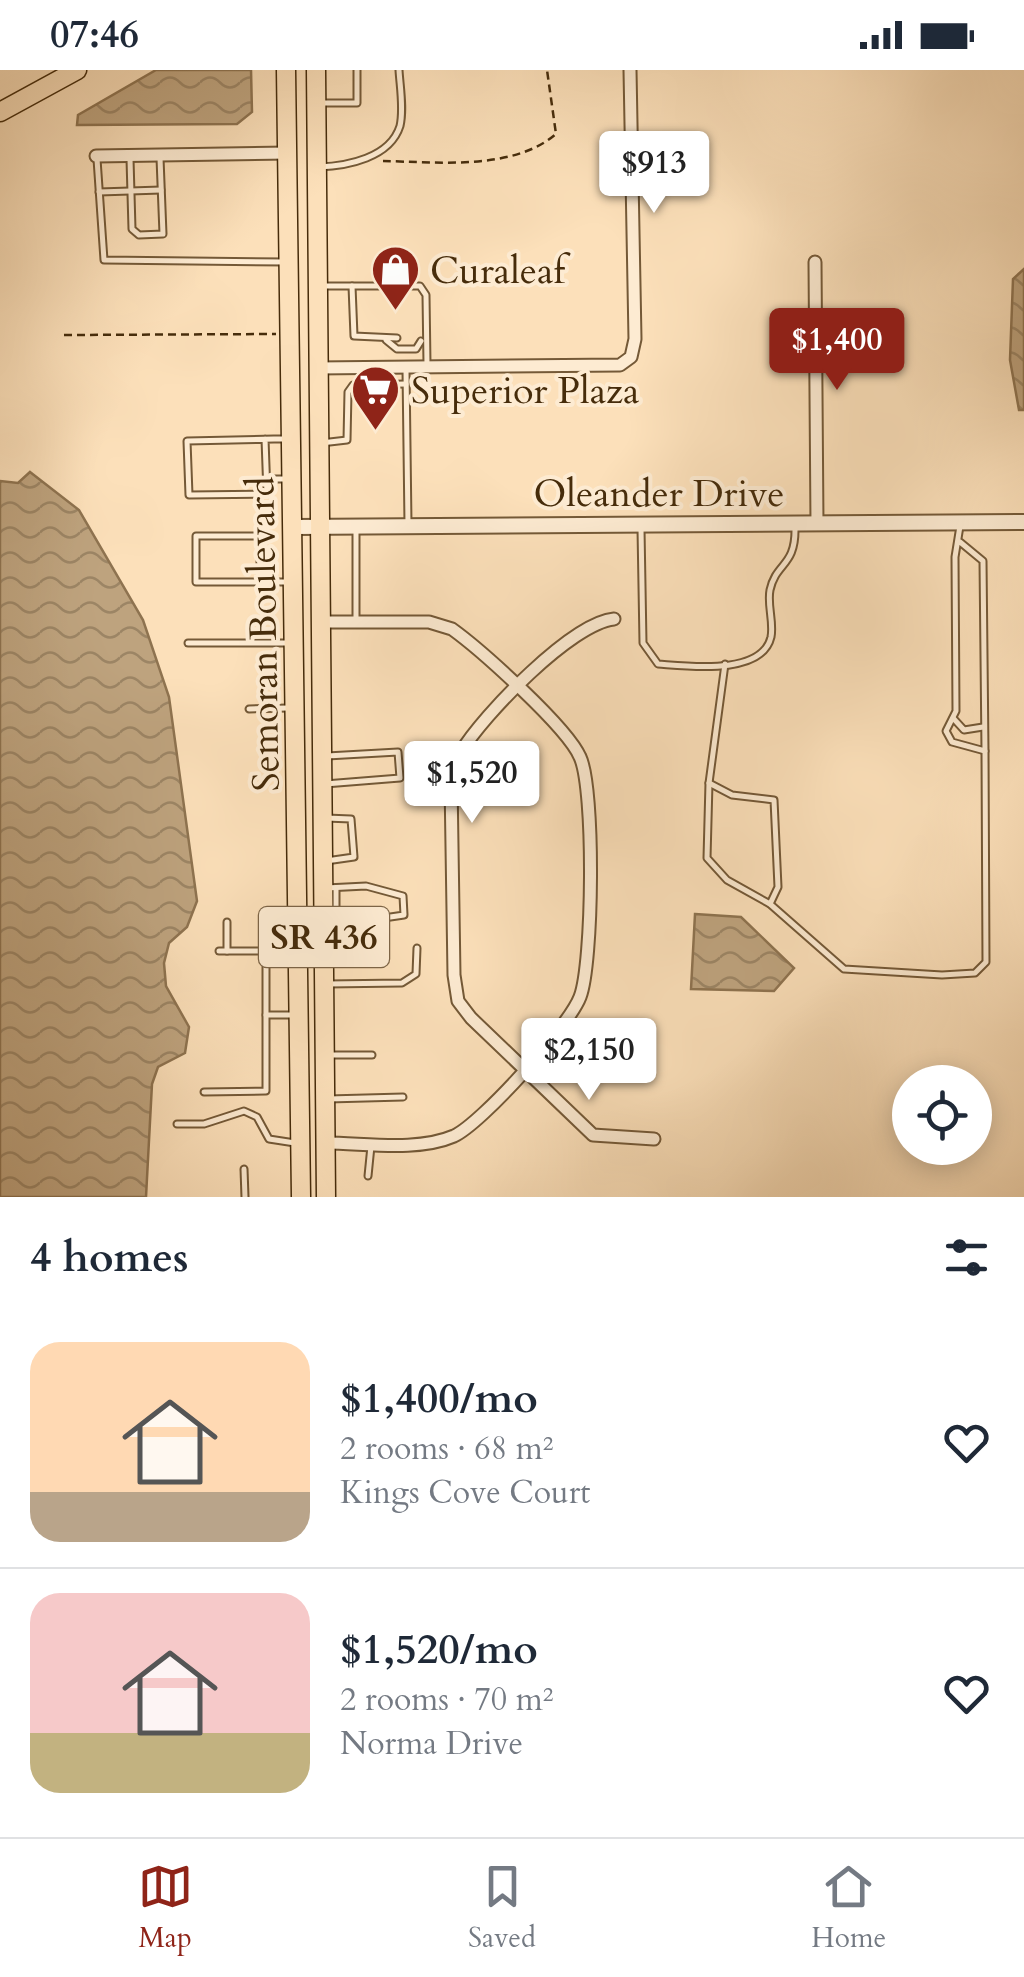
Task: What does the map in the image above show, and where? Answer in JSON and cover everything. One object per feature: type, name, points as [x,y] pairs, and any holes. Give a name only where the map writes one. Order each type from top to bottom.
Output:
[{"type":"main road","points":[[0,112],[77,70]]},
{"type":"main road","name":"Semoran Boulevard","points":[[286,70],[294,439],[301,1197]]},
{"type":"main road","name":"Semoran Boulevard","points":[[316,70],[322,818],[323,860],[330,888],[324,984],[326,1189]]},
{"type":"main road","points":[[300,1108],[313,1138],[326,1143]]},
{"type":"main road","points":[[301,1144],[312,1148],[319,1158],[326,1189]]},
{"type":"street","points":[[318,368],[620,366],[631,357],[635,340],[630,70]]},
{"type":"street","points":[[96,156],[288,154]]},
{"type":"street","points":[[816,262],[816,524]]},
{"type":"street","name":"Oleander Drive","points":[[294,527],[1024,522]]},
{"type":"street","points":[[614,619],[591,624],[568,637],[458,756],[451,801],[458,1001],[522,1070],[593,1135],[654,1140]]},
{"type":"street","points":[[320,622],[430,622],[452,629],[567,736],[587,779],[588,971],[570,1018],[480,1118],[454,1136],[428,1143],[326,1143]]},
{"type":"lane","points":[[316,103],[357,103],[357,70]]},
{"type":"lane","points":[[316,167],[343,167],[384,147],[400,126],[399,70]]},
{"type":"lane","points":[[130,156],[132,229],[139,235],[163,234],[160,155]]},
{"type":"lane","points":[[96,156],[104,260],[291,262]]},
{"type":"lane","points":[[99,192],[161,190]]},
{"type":"lane","points":[[317,286],[420,286],[426,295],[421,340],[427,367]]},
{"type":"lane","points":[[352,286],[352,332],[359,338],[397,338]]},
{"type":"lane","points":[[384,338],[397,349],[416,349],[421,340]]},
{"type":"lane","points":[[406,367],[408,527]]},
{"type":"lane","points":[[318,442],[347,440],[348,392],[353,385],[406,384]]},
{"type":"lane","points":[[265,440],[267,494],[188,495],[187,441],[294,439]]},
{"type":"lane","points":[[266,479],[294,478]]},
{"type":"lane","points":[[960,523],[953,718],[946,732],[952,742],[985,751]]},
{"type":"lane","points":[[641,526],[642,643],[647,655],[658,664],[725,664],[748,662],[765,650],[771,636],[770,589],[792,559],[794,524]]},
{"type":"lane","points":[[356,527],[356,622]]},
{"type":"lane","points":[[260,581],[260,536],[196,536],[196,582],[295,582]]},
{"type":"lane","points":[[725,664],[709,783],[712,794],[705,836],[707,858],[726,880],[770,904],[844,969],[975,973],[986,962],[989,943],[983,561],[960,542]]},
{"type":"lane","points":[[188,643],[296,643]]},
{"type":"lane","points":[[249,709],[296,708]]},
{"type":"lane","points":[[953,718],[964,730],[984,727]]},
{"type":"lane","points":[[322,756],[400,755],[400,778],[322,784]]},
{"type":"lane","points":[[709,783],[732,795],[774,800],[778,888],[770,904]]},
{"type":"lane","points":[[322,818],[351,819],[354,824],[354,858],[323,860]]},
{"type":"lane","points":[[330,888],[376,888],[403,896],[404,914],[330,920]]},
{"type":"lane","points":[[204,1092],[266,1091],[266,915]]},
{"type":"lane","points":[[226,922],[227,951]]},
{"type":"lane","points":[[324,984],[402,984],[416,974],[417,948]]},
{"type":"lane","points":[[218,951],[266,951]]},
{"type":"lane","points":[[266,1015],[300,1015]]},
{"type":"lane","points":[[325,1055],[372,1056]]},
{"type":"lane","points":[[325,1099],[403,1097]]},
{"type":"lane","points":[[177,1124],[204,1124],[230,1112],[244,1111],[257,1116],[269,1139],[301,1144]]},
{"type":"lane","points":[[368,1176],[371,1143]]},
{"type":"lane","points":[[244,1168],[246,1197]]},
{"type":"path","points":[[367,158],[455,162],[540,147],[556,134],[548,70]]},
{"type":"path","points":[[64,335],[292,334]]},
{"type":"water","points":[[156,70],[251,70],[252,112],[237,124],[77,125],[78,115]]},
{"type":"water","points":[[1024,269],[1024,410],[1019,410],[1010,360],[1013,279]]},
{"type":"water","points":[[30,472],[79,510],[143,620],[169,697],[197,901],[187,927],[169,943],[164,963],[166,986],[189,1027],[185,1053],[158,1067],[152,1084],[146,1197],[0,1197],[0,481],[18,483]]},
{"type":"water","points":[[695,914],[741,917],[794,968],[774,991],[691,989]]},
{"type":"place","name":"Curaleaf","points":[[395,312]]},
{"type":"place","name":"Superior Plaza","points":[[376,432]]}]
